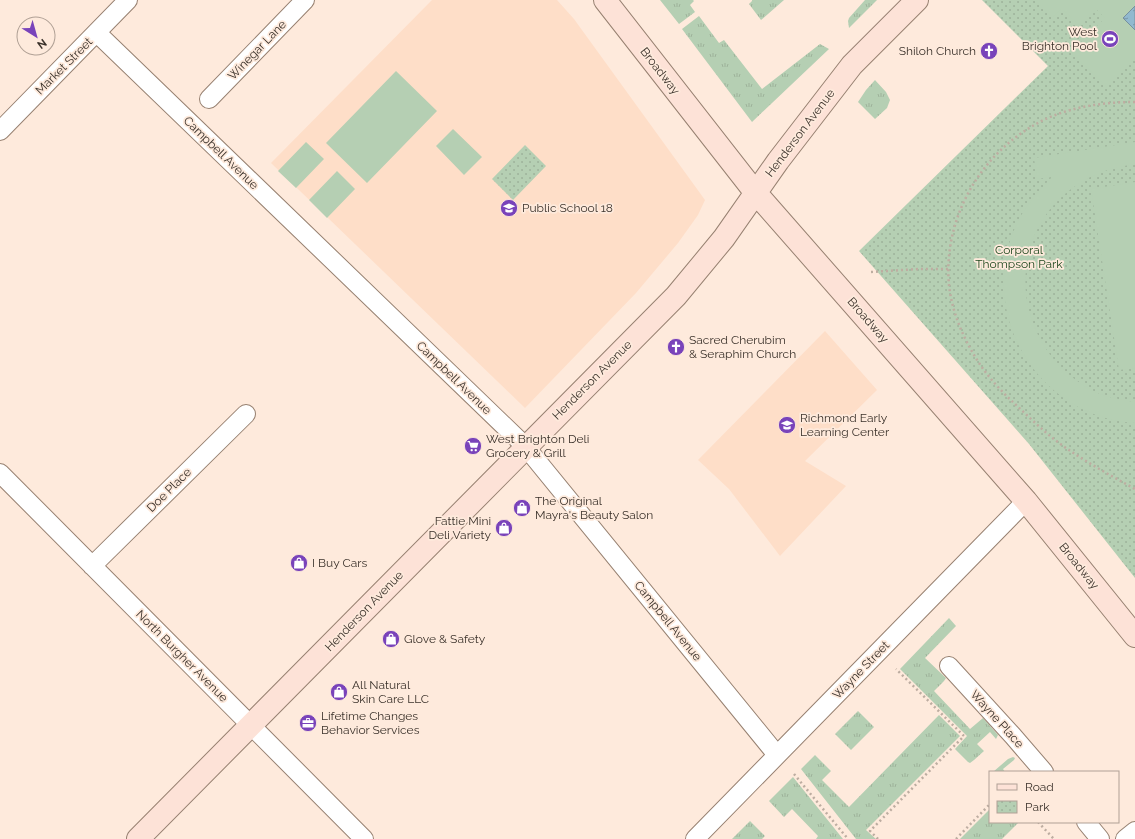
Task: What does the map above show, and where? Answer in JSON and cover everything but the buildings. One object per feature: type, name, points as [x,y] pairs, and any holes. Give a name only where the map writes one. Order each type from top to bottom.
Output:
[{"type":"street","name":"Market Street","points":[[0,131],[128,0]]},
{"type":"street","name":"Winegar Lane","points":[[210,99],[305,0]]},
{"type":"street","name":"Broadway","points":[[605,0],[756,192],[1026,501],[1135,636]]},
{"type":"street","name":"Henderson Avenue","points":[[138,839],[251,726],[525,446],[676,296],[724,238],[756,192],[852,65],[916,0]]},
{"type":"street","name":"Campbell Avenue","points":[[97,33],[525,446],[777,755]]},
{"type":"street","name":"Doe Place","points":[[92,566],[246,414]]},
{"type":"street","name":"North Burgher Avenue","points":[[0,473],[364,839]]},
{"type":"street","name":"Wayne Street","points":[[695,839],[1026,501]]},
{"type":"street","name":"Wayne Place","points":[[950,666],[1043,771]]},
{"type":"street","points":[[1087,823],[1100,839]]},
{"type":"street","points":[[1125,839],[1135,831]]},
{"type":"path","points":[[1135,102],[1114,102],[1082,107],[1054,116],[1031,127],[1006,145],[986,166],[963,201],[954,230],[949,260],[949,284],[954,310],[964,338],[980,364],[1003,393],[1055,440],[1079,457],[1135,489]]},
{"type":"path","points":[[871,272],[949,269]]},
{"type":"path","points":[[878,839],[870,830],[964,736],[896,669]]},
{"type":"path","points":[[794,774],[848,839]]},
{"type":"path","points":[[956,839],[989,805]]},
{"type":"path","points":[[1039,823],[1054,839]]},
{"type":"shaded area","name":"Public School 18","points":[[432,0],[557,0],[574,19],[705,200],[698,215],[678,243],[636,293],[525,408],[271,163]]},
{"type":"shaded area","name":"Richmond Early Learning Center","points":[[825,331],[877,390],[805,461],[846,486],[780,556],[729,489],[698,460]]},
{"type":"green space","points":[[660,0],[693,0],[694,1],[690,5],[695,12],[679,24]]},
{"type":"green space","points":[[752,0],[784,0],[761,20],[749,4]]},
{"type":"green space","points":[[865,0],[877,0],[849,28],[849,18]]},
{"type":"green space","name":"Corporal Thompson Park","points":[[982,0],[1135,0],[1135,578],[1029,444],[859,251],[1048,66]]},
{"type":"green space","name":"West Brighton Pool","points":[[1036,0],[1135,0],[1135,59],[1107,87],[1071,52],[1105,18],[1096,9],[1079,26],[1062,8],[1053,17]]},
{"type":"green space","points":[[699,16],[719,43],[724,40],[762,89],[820,44],[829,49],[752,122],[682,29]]},
{"type":"green space","points":[[396,71],[437,111],[367,183],[326,143]]},
{"type":"green space","points":[[875,80],[886,92],[890,100],[887,108],[875,119],[858,102]]},
{"type":"green space","points":[[453,129],[482,157],[464,175],[436,146]]},
{"type":"green space","points":[[306,142],[324,159],[296,188],[278,171]]},
{"type":"green space","points":[[1135,142],[1135,164],[1097,174],[1065,194],[1042,220],[1029,251],[1025,284],[1031,317],[1045,348],[1068,374],[1100,394],[1135,402],[1135,423],[1104,418],[1076,406],[1051,388],[1031,366],[1016,340],[1007,311],[1004,280],[1008,249],[1019,218],[1037,193],[1052,177],[1037,179],[1034,158]]},
{"type":"green space","points":[[525,145],[546,166],[513,200],[492,179]]},
{"type":"green space","points":[[337,171],[355,189],[327,218],[309,200]]},
{"type":"green space","points":[[1135,182],[1135,368],[1119,370],[1091,189]]},
{"type":"green space","points":[[949,618],[956,626],[925,658],[946,678],[934,691],[970,729],[983,718],[998,735],[996,739],[990,732],[977,744],[984,751],[970,763],[955,749],[967,736],[900,669]]},
{"type":"green space","points":[[858,711],[874,727],[851,750],[835,734]]},
{"type":"green space","points":[[939,715],[960,736],[866,830],[876,839],[856,839],[801,769],[815,755],[831,771],[822,780],[849,807]]},
{"type":"green space","points":[[1013,757],[1015,758],[1003,769],[1004,771],[994,771],[1008,759]]},
{"type":"green space","points":[[793,777],[843,839],[816,839],[818,836],[792,809],[784,817],[769,801]]},
{"type":"green space","points":[[989,810],[989,823],[1018,823],[1002,839],[960,839]]},
{"type":"green space","points":[[750,821],[765,836],[762,839],[732,839]]},
{"type":"water","points":[[1135,6],[1135,30],[1123,18]]},
{"type":"place","name":"West Brighton Pool","points":[[1110,39]]},
{"type":"place","name":"Shiloh Church","points":[[989,51]]},
{"type":"place","name":"Public School 18","points":[[509,208]]},
{"type":"place","name":"Sacred Cherubim & Seraphim Church","points":[[676,347]]},
{"type":"place","name":"Richmond Early Learning Center","points":[[787,425]]},
{"type":"place","name":"West Brighton Deli Grocery & Grill","points":[[473,446]]},
{"type":"place","name":"The Original Mayra's Beauty Salon","points":[[522,508]]},
{"type":"place","name":"Fattie Mini Deli Variety","points":[[504,528]]},
{"type":"place","name":"I Buy Cars","points":[[299,563]]},
{"type":"place","name":"Glove & Safety","points":[[391,639]]},
{"type":"place","name":"All Natural Skin Care LLC","points":[[339,692]]},
{"type":"place","name":"Lifetime Changes Behavior Services","points":[[308,723]]}]
